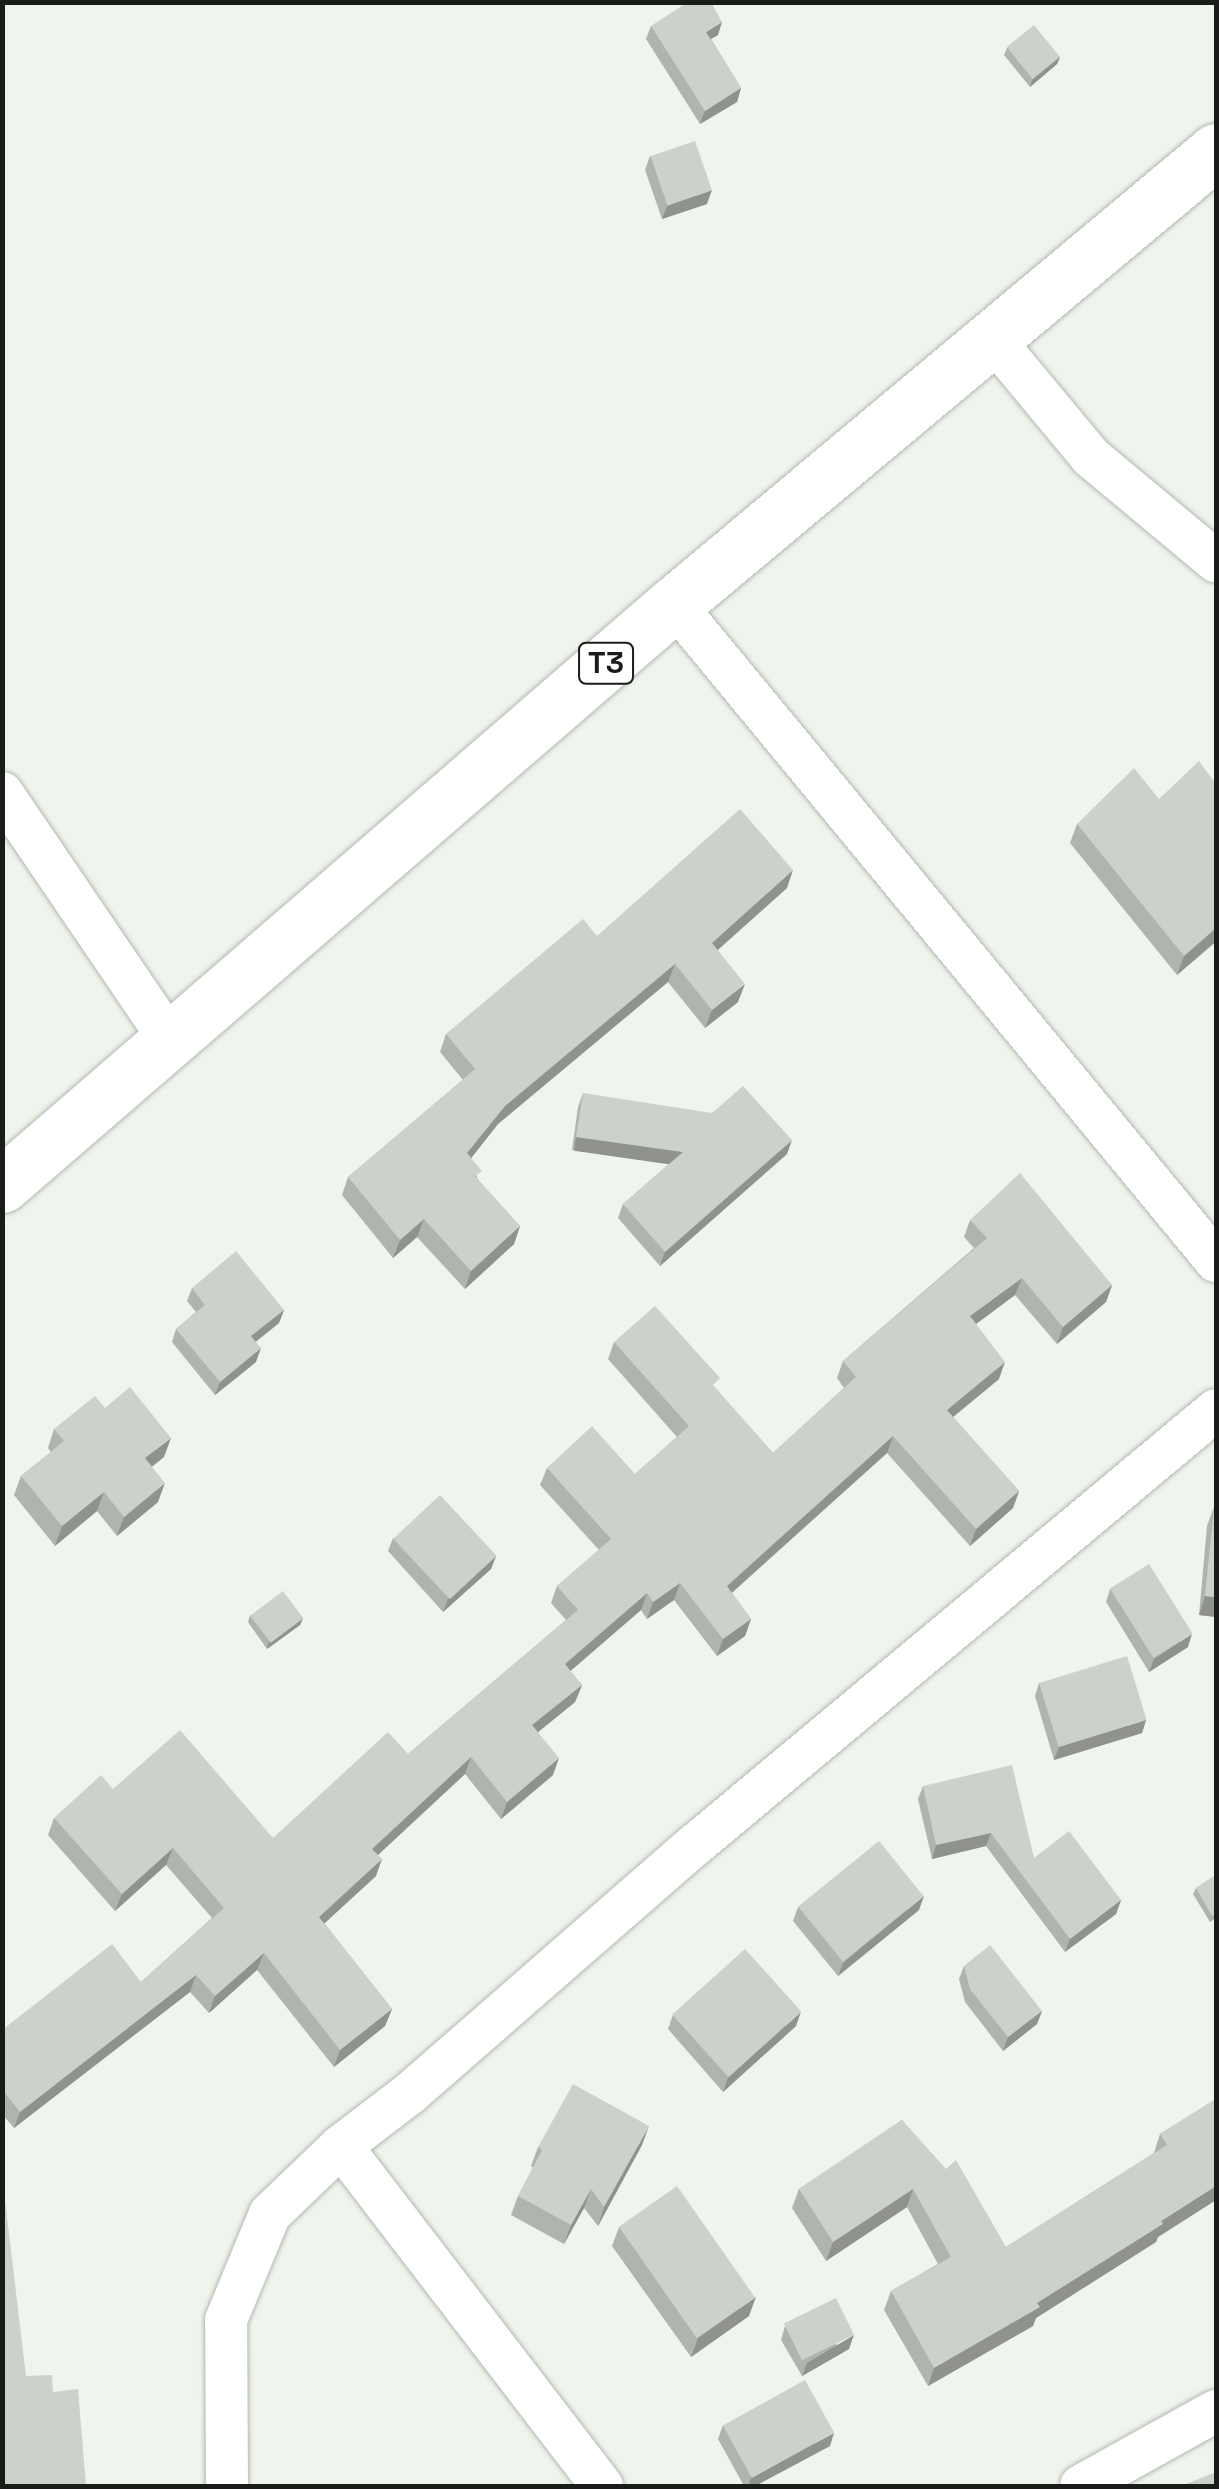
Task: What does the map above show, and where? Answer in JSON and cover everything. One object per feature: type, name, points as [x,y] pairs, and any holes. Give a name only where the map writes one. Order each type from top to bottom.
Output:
[{"type":"highway","name":"T3","points":[[2,1185],[674,604],[1216,151]]},
{"type":"street","points":[[993,339],[1090,457],[1216,561]]},
{"type":"street","points":[[674,604],[1216,1261]]},
{"type":"street","points":[[2,793],[170,1040]]},
{"type":"street","points":[[227,2486],[226,2320],[270,2214],[341,2146],[1216,1410]]},
{"type":"street","points":[[341,2146],[602,2486]]},
{"type":"street","points":[[1081,2486],[1216,2411]]},
{"type":"building","points":[[688,2],[711,2],[722,22],[706,32],[741,88],[705,111],[651,26]]},
{"type":"building","points":[[1034,25],[1060,57],[1033,79],[1007,47]]},
{"type":"building","points":[[695,141],[712,190],[667,205],[651,156]]},
{"type":"building","points":[[1199,761],[1216,784],[1216,928],[1184,956],[1077,824],[1134,768],[1159,799]]},
{"type":"building","points":[[740,809],[793,870],[712,943],[745,984],[712,1010],[675,964],[505,1106],[467,1153],[482,1171],[475,1176],[520,1226],[471,1271],[424,1219],[400,1240],[348,1177],[475,1069],[446,1034],[583,919],[597,936]]},
{"type":"building","points":[[743,1086],[792,1140],[665,1252],[623,1204],[683,1152],[576,1137],[583,1093],[712,1113]]},
{"type":"building","points":[[1020,1173],[1112,1285],[1063,1327],[1022,1278],[970,1316],[1005,1362],[947,1410],[1019,1491],[976,1529],[893,1436],[727,1586],[751,1619],[723,1639],[680,1583],[653,1602],[647,1593],[565,1664],[582,1685],[532,1725],[559,1758],[507,1802],[471,1757],[372,1849],[382,1859],[319,1917],[392,2009],[340,2050],[264,1953],[215,1996],[196,1975],[20,2112],[2,2089],[2,2030],[112,1944],[141,1982],[224,1908],[173,1848],[122,1894],[54,1818],[101,1775],[113,1789],[180,1730],[273,1838],[388,1732],[408,1754],[578,1610],[557,1586],[611,1539],[547,1468],[592,1426],[635,1474],[689,1426],[614,1342],[655,1306],[720,1378],[713,1385],[773,1453],[856,1377],[843,1361],[987,1238],[970,1220]]},
{"type":"building","points":[[236,1251],[284,1310],[251,1336],[261,1348],[220,1382],[176,1329],[205,1305],[192,1288]]},
{"type":"building","points":[[130,1387],[171,1438],[145,1458],[165,1483],[124,1517],[104,1492],[62,1526],[21,1476],[64,1441],[54,1429],[95,1396],[105,1408]]},
{"type":"building","points":[[440,1495],[497,1556],[450,1599],[393,1539]]},
{"type":"building","points":[[1216,1507],[1216,1597],[1205,1596]]},
{"type":"building","points":[[1149,1564],[1192,1634],[1153,1658],[1110,1588]]},
{"type":"building","points":[[283,1591],[303,1618],[271,1643],[250,1616]]},
{"type":"building","points":[[1127,1656],[1147,1720],[1059,1747],[1039,1683]]},
{"type":"building","points":[[1012,1765],[1034,1858],[1069,1831],[1121,1900],[1070,1939],[991,1833],[936,1845],[923,1786]]},
{"type":"building","points":[[879,1841],[924,1896],[843,1962],[798,1906]]},
{"type":"building","points":[[1216,1875],[1216,1913],[1212,1916],[1196,1888]]},
{"type":"building","points":[[990,1945],[1042,2011],[1008,2037],[970,1989],[964,1966]]},
{"type":"building","points":[[745,1949],[801,2011],[728,2077],[672,2015]]},
{"type":"building","points":[[573,2084],[649,2126],[604,2207],[591,2189],[571,2225],[518,2196],[542,2150],[538,2147]]},
{"type":"building","points":[[1216,2099],[1216,2186],[1037,2303],[1040,2307],[934,2368],[891,2291],[951,2257],[913,2189],[833,2242],[799,2189],[902,2120],[946,2169],[956,2160],[1006,2247],[1167,2145],[1160,2134]]},
{"type":"building","points":[[2,2175],[26,2376],[52,2375],[53,2392],[78,2389],[86,2486],[2,2486]]},
{"type":"building","points":[[677,2186],[755,2297],[697,2338],[619,2227]]},
{"type":"building","points":[[836,2298],[854,2335],[802,2360],[784,2323]]},
{"type":"building","points":[[805,2380],[834,2432],[752,2478],[723,2426]]},
{"type":"building","points":[[1216,2472],[1216,2486],[1181,2486]]}]
